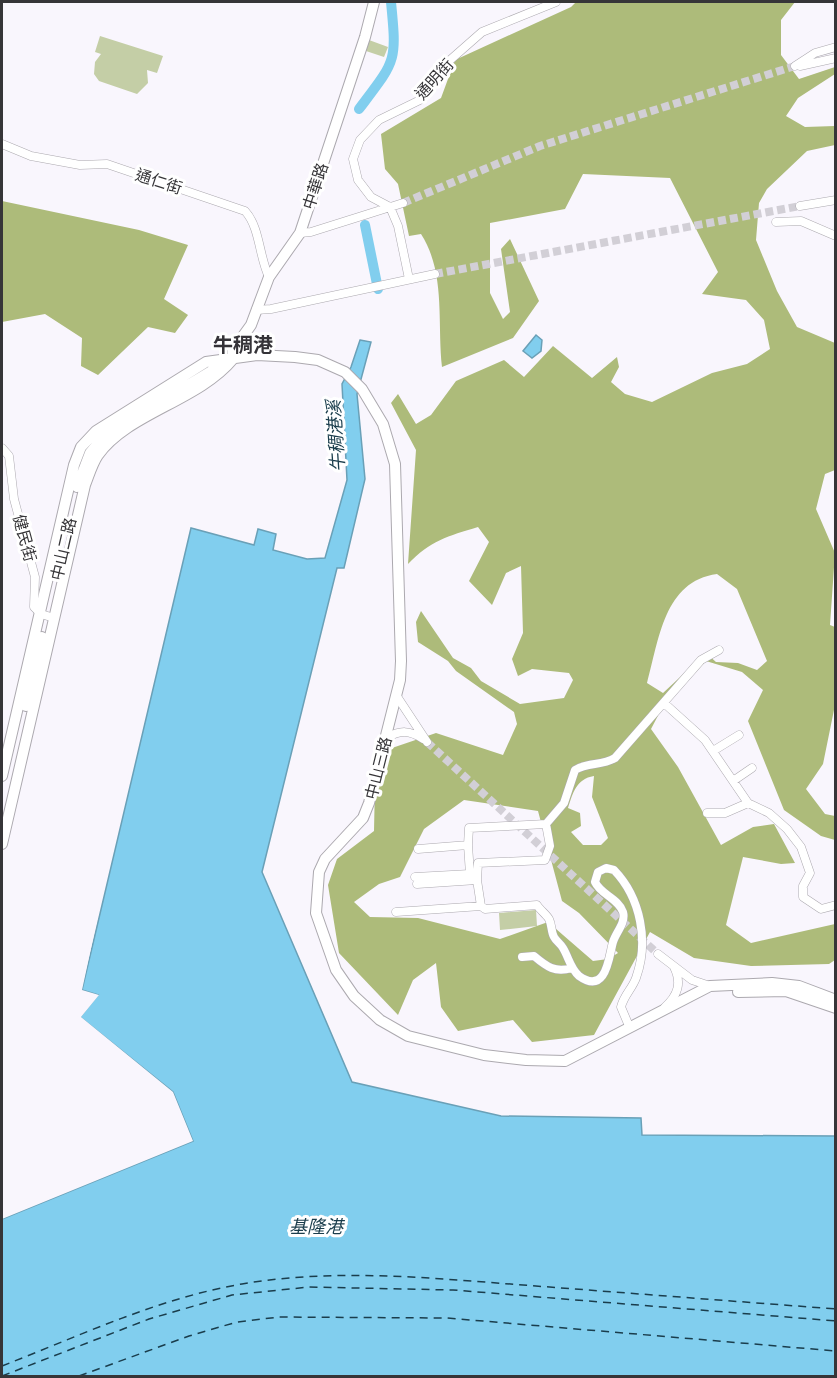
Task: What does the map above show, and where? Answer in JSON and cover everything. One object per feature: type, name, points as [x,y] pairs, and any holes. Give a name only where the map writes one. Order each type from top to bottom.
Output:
[{"type":"street","name":"中華路","points":[[233,359],[233,350],[251,325],[269,277],[300,233],[365,37],[374,2]]},
{"type":"street","name":"通明街","points":[[390,207],[371,197],[358,180],[353,159],[360,140],[379,120],[420,100],[449,61],[482,32],[556,2]]},
{"type":"street","points":[[836,47],[815,53],[795,66],[836,58]]},
{"type":"street","name":"通仁街","points":[[2,144],[31,156],[80,165],[107,164],[245,211],[251,217],[261,260],[269,277]]},
{"type":"street","points":[[800,206],[836,200]]},
{"type":"street","points":[[300,233],[311,232],[403,202]]},
{"type":"street","points":[[390,207],[398,226],[409,279]]},
{"type":"street","points":[[776,222],[801,221],[836,236]]},
{"type":"street","points":[[256,310],[271,309],[435,274]]},
{"type":"street","name":"中山二路","points":[[2,815],[48,616],[72,476],[81,447],[96,431],[116,417],[206,362],[257,355],[306,358],[331,364],[345,372]]},
{"type":"street","name":"中山二路","points":[[2,776],[85,485],[99,453],[115,437],[216,377],[233,359]]},
{"type":"street","name":"中山三路","points":[[345,372],[360,387],[383,424],[394,464],[402,661],[386,738],[369,803],[363,818],[325,859],[316,888],[316,913],[325,942],[336,970],[354,996],[380,1020],[408,1036],[484,1055],[526,1060],[565,1061],[710,986],[772,983],[799,986],[836,1000]]},
{"type":"street","name":"健民街","points":[[2,448],[9,456],[14,500],[35,577],[34,607],[48,616]]},
{"type":"street","points":[[2,844],[48,616]]},
{"type":"street","points":[[477,880],[416,880],[470,874],[469,828],[546,824],[564,803],[574,770],[604,765],[615,758],[701,660],[718,650]]},
{"type":"street","points":[[386,738],[402,731],[412,732],[427,742],[396,694]]},
{"type":"street","points":[[664,703],[691,725],[713,751],[748,803],[769,813],[787,829],[801,847],[810,873],[803,886],[803,897],[821,909],[836,905]]},
{"type":"street","points":[[713,751],[739,735]]},
{"type":"street","points":[[733,781],[752,768]]},
{"type":"street","points":[[707,813],[725,813],[748,803]]},
{"type":"street","points":[[481,906],[477,880],[478,863],[546,860],[550,846],[546,824]]},
{"type":"street","points":[[418,849],[468,845]]},
{"type":"street","points":[[396,912],[537,905],[549,920],[554,938],[563,947],[572,968],[581,977],[592,980],[601,977],[608,969],[613,941],[621,926],[623,912],[615,901],[598,889],[595,882],[598,872],[606,868],[614,870],[639,909],[641,926],[638,973],[621,1006],[629,1026]]},
{"type":"street","points":[[658,954],[698,983],[710,986]]},
{"type":"street","points":[[522,957],[534,956],[548,968],[560,972],[572,968]]},
{"type":"street","points":[[662,1010],[678,988],[674,967]]},
{"type":"street","name":"中山三路","points":[[662,1010],[712,993],[786,991],[836,1008]]},
{"type":"green space","points":[[576,2],[795,2],[781,20],[781,55],[799,79],[835,67],[835,74],[798,98],[786,116],[805,127],[835,126],[835,145],[807,151],[767,189],[759,203],[756,240],[777,291],[797,327],[835,343],[835,470],[825,474],[816,509],[835,553],[830,625],[835,627],[835,705],[823,764],[806,789],[825,814],[835,816],[835,840],[821,836],[784,810],[748,721],[763,690],[742,672],[706,661],[662,708],[651,729],[678,767],[721,845],[753,827],[774,824],[795,863],[781,864],[743,857],[726,925],[751,943],[835,924],[835,960],[829,964],[751,966],[694,958],[650,932],[594,1035],[532,1042],[513,1020],[458,1031],[441,1007],[436,963],[413,980],[398,1015],[339,953],[328,885],[337,859],[374,831],[375,783],[392,748],[436,733],[503,755],[517,724],[514,712],[456,671],[448,661],[418,642],[416,622],[421,611],[453,658],[471,668],[481,681],[520,704],[564,698],[573,680],[569,673],[532,669],[518,676],[512,659],[523,633],[521,566],[506,573],[492,605],[469,581],[489,542],[478,527],[440,540],[408,564],[416,450],[391,403],[398,394],[416,424],[431,415],[456,381],[504,360],[524,377],[553,346],[592,378],[617,357],[619,367],[611,382],[625,394],[652,402],[712,373],[747,364],[770,349],[764,320],[746,300],[702,294],[718,272],[670,178],[583,174],[565,209],[490,223],[490,293],[503,319],[510,312],[501,249],[510,239],[539,301],[513,338],[442,367],[439,298],[434,265],[421,234],[409,236],[398,184],[385,169],[381,134],[441,98],[455,60],[571,7]],"holes":[[[717,574],[737,589],[767,661],[757,670],[738,663],[716,662],[706,653],[663,693],[647,683],[660,631],[667,615],[685,588],[699,579]],[[594,776],[592,797],[608,838],[601,845],[583,845],[571,832],[581,826],[580,813],[568,808],[579,783]],[[464,800],[538,811],[562,901],[579,913],[618,953],[608,959],[593,961],[548,922],[500,939],[418,918],[370,917],[354,902],[379,884],[400,877],[424,829]]]},
{"type":"green space","points":[[100,36],[163,56],[157,73],[147,70],[148,83],[137,94],[99,81],[94,74],[95,62],[101,54],[95,52]]},
{"type":"green space","points":[[369,40],[388,47],[384,57],[366,51]]},
{"type":"green space","points":[[2,201],[139,230],[188,245],[164,299],[188,315],[175,333],[148,327],[98,375],[81,366],[82,338],[45,314],[2,322]]},
{"type":"green space","points":[[536,910],[537,926],[500,930],[499,913]]},
{"type":"water","points":[[536,335],[542,340],[541,351],[532,358],[523,351]]},
{"type":"water","name":"基隆港","points":[[360,340],[371,342],[357,394],[365,479],[344,568],[337,568],[262,872],[352,1082],[501,1116],[641,1118],[642,1135],[835,1136],[835,1376],[2,1376],[2,1219],[193,1141],[173,1092],[80,1017],[98,995],[82,990],[191,528],[254,545],[258,529],[276,534],[273,550],[307,559],[325,558],[347,480],[342,384],[351,367]]},
{"type":"pier","points":[[130,768],[82,990],[99,995],[81,1017],[173,1092],[193,1141],[2,1219],[2,1215],[189,1139],[171,1094],[77,1017],[93,997],[79,990]]},
{"type":"waterway","name":"牛稠港溪","points":[[359,109],[387,70],[391,60],[394,38],[391,2]]},
{"type":"waterway","name":"牛稠港溪","points":[[365,225],[378,289]]},
{"type":"ferry route","points":[[2,1366],[180,1298],[242,1284],[312,1276],[417,1277],[836,1309]]},
{"type":"ferry route","points":[[2,1376],[149,1319],[232,1295],[309,1287],[453,1290],[836,1321]]},
{"type":"ferry route","points":[[79,1376],[189,1336],[237,1322],[279,1317],[447,1318],[836,1351]]},
{"type":"tunnel","points":[[403,203],[540,146],[795,66]]},
{"type":"tunnel","points":[[435,274],[800,206]]},
{"type":"tunnel","points":[[427,742],[658,954]]},
{"type":"district","name":"牛稠港","points":[[243,345]]}]
